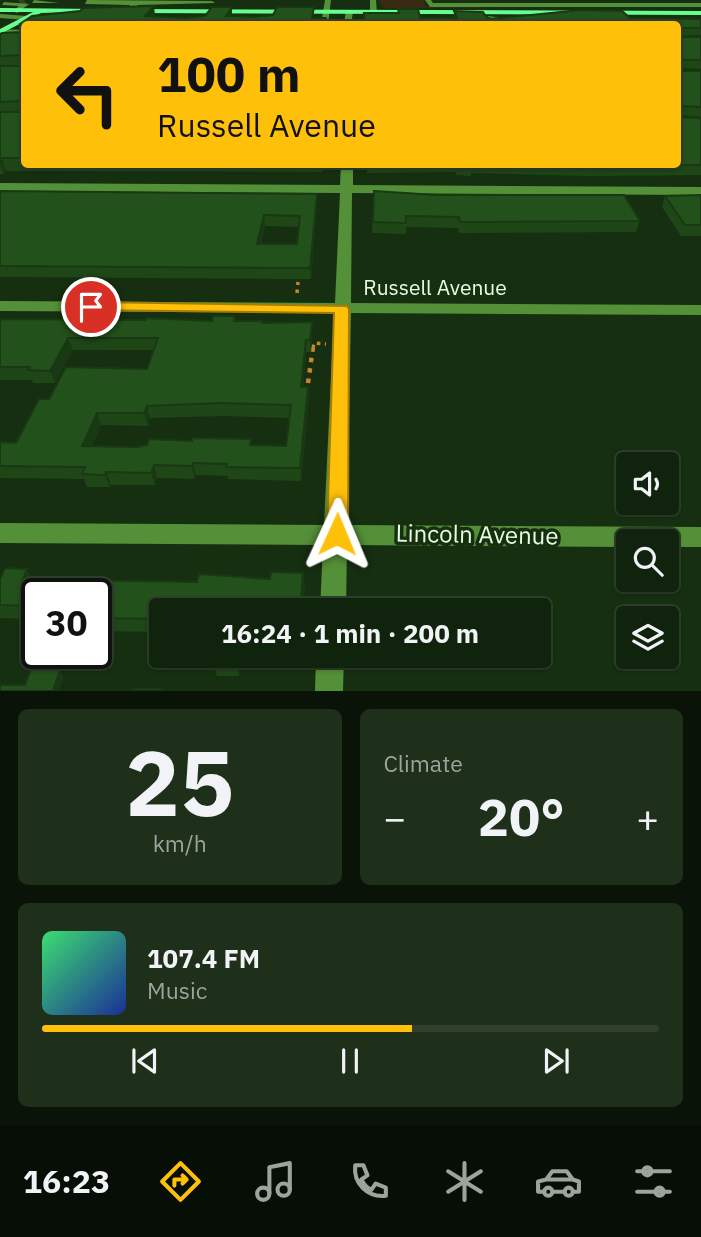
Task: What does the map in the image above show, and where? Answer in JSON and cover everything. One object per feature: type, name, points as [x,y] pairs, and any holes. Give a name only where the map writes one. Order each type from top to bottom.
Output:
[{"type":"main road","points":[[22,21],[45,14],[59,1]]},
{"type":"main road","points":[[15,7],[45,14]]},
{"type":"main road","points":[[83,11],[327,11],[487,15]]},
{"type":"main road","points":[[525,12],[701,12]]},
{"type":"main road","points":[[2,31],[21,22]]},
{"type":"street","points":[[92,0],[88,3],[213,2]]},
{"type":"street","points":[[325,21],[328,0]]},
{"type":"street","points":[[345,0],[348,21]]},
{"type":"street","points":[[373,0],[374,12]]},
{"type":"street","points":[[661,0],[669,5]]},
{"type":"street","points":[[15,7],[59,1]]},
{"type":"street","points":[[128,11],[137,2]]},
{"type":"street","points":[[187,21],[213,2]]},
{"type":"street","points":[[429,2],[475,2],[525,12],[573,3],[669,5],[700,2]]},
{"type":"street","points":[[555,5],[561,12]]},
{"type":"street","points":[[15,7],[26,19],[32,21]]},
{"type":"street","points":[[40,21],[45,14],[74,17],[83,11]]},
{"type":"street","points":[[164,21],[172,11]]},
{"type":"street","points":[[236,21],[241,11]]},
{"type":"street","points":[[257,21],[270,19],[273,11]]},
{"type":"street","points":[[518,21],[531,20],[525,12]]},
{"type":"street","points":[[487,15],[490,21]]},
{"type":"street","points":[[487,15],[499,18]]},
{"type":"street","points":[[2,31],[21,34]]},
{"type":"street","points":[[334,598],[347,168]]},
{"type":"street","points":[[0,187],[701,191]]},
{"type":"street","name":"Russell Avenue","points":[[0,306],[701,310]]},
{"type":"street","name":"Lincoln Avenue","points":[[0,533],[701,537]]},
{"type":"street","points":[[329,691],[330,668]]},
{"type":"path","points":[[297,293],[298,282]]},
{"type":"path","points":[[308,383],[314,343],[329,344]]},
{"type":"shaded area","points":[[379,0],[423,0],[426,7],[547,8],[386,8],[380,7],[383,5]]},
{"type":"building","points":[[154,6],[145,16],[186,18],[205,16],[212,7],[232,7],[226,16],[254,17],[273,15],[277,7],[314,7],[312,18],[326,18],[326,21],[24,21],[32,16],[80,11],[83,8]]},
{"type":"building","points":[[398,9],[418,9],[420,18],[457,18],[454,11],[483,12],[491,19],[581,10],[622,11],[630,18],[701,19],[701,28],[681,28],[681,21],[365,21],[364,13],[399,13]]},
{"type":"building","points":[[21,32],[21,55],[0,56],[2,33]]},
{"type":"building","points":[[681,37],[701,37],[701,60],[681,60]]},
{"type":"building","points":[[0,66],[21,66],[21,104],[20,101],[0,102]]},
{"type":"building","points":[[681,71],[701,71],[701,107],[681,106]]},
{"type":"building","points":[[0,112],[20,112],[21,158],[0,160]]},
{"type":"building","points":[[681,117],[701,118],[701,165],[681,165]]},
{"type":"building","points":[[0,191],[317,194],[310,268],[0,266]],"holes":[[[264,215],[300,216],[297,244],[257,244]]]},
{"type":"building","points":[[374,191],[436,195],[624,195],[640,221],[460,222],[459,217],[406,216],[406,223],[373,222]]},
{"type":"building","points":[[701,195],[701,225],[685,225],[665,196]]},
{"type":"building","points":[[213,316],[235,316],[234,321],[312,322],[310,340],[306,340],[301,387],[308,387],[300,468],[226,467],[227,464],[193,463],[192,466],[154,465],[151,473],[106,472],[105,475],[82,474],[85,467],[0,466],[0,442],[16,443],[39,399],[49,399],[66,367],[147,369],[158,338],[68,338],[50,371],[28,370],[30,367],[0,367],[0,319],[146,318],[212,321]],"holes":[[[221,403],[291,405],[286,446],[250,445],[251,439],[192,438],[192,441],[149,439],[147,445],[137,447],[82,446],[97,413],[144,413],[147,406]]]},
{"type":"building","points":[[5,568],[27,569],[21,578],[21,606],[0,605],[1,577]]},
{"type":"building","points":[[271,572],[303,573],[301,598],[149,598],[149,619],[112,618],[112,581],[197,582],[199,574],[270,579]]},
{"type":"building","points":[[31,669],[60,670],[53,691],[0,691],[0,685],[25,685]]},
{"type":"building","points":[[133,689],[163,689],[132,691]]},
{"type":"tunnel","points":[[20,3],[24,0]]},
{"type":"route","points":[[91,307],[342,309],[337,534]]}]
